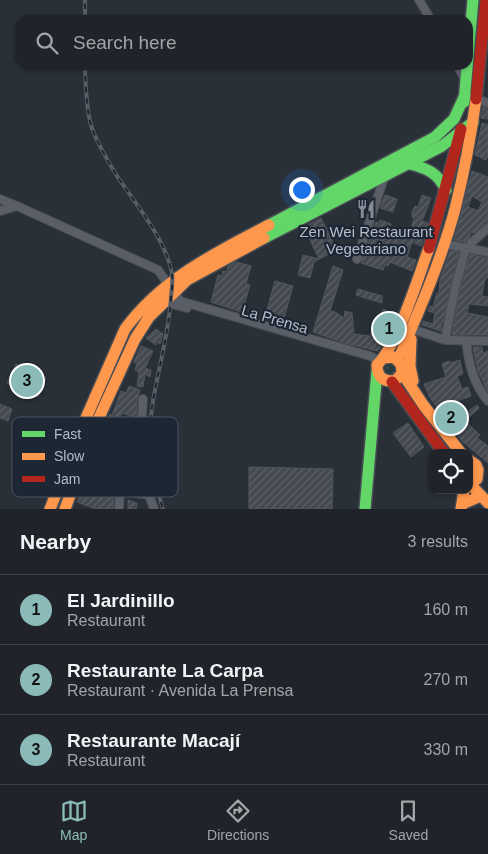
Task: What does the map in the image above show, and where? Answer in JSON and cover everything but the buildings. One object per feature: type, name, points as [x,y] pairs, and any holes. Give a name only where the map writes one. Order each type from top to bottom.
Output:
[{"type":"main road","points":[[472,15],[473,0]]},
{"type":"main road","points":[[398,360],[412,329],[444,244],[460,189],[473,122],[483,100],[486,0]]},
{"type":"main road","points":[[365,509],[379,364],[399,327],[429,248],[446,190],[460,131],[468,70]]},
{"type":"main road","points":[[86,417],[125,329],[143,306],[170,288],[205,259],[435,137],[459,113],[466,90]]},
{"type":"main road","points":[[99,417],[135,339],[149,317],[164,302],[170,288],[442,146],[473,122]]},
{"type":"main road","points":[[409,164],[427,167],[441,178],[446,190]]},
{"type":"main road","points":[[412,329],[410,352],[412,379],[424,406]]},
{"type":"main road","points":[[379,364],[389,356],[398,360],[401,364],[402,373],[424,406],[458,449]]},
{"type":"main road","points":[[379,364],[382,380],[392,382],[441,449]]},
{"type":"main road","points":[[392,382],[402,373]]},
{"type":"main road","points":[[473,462],[476,464],[478,475],[488,484]]},
{"type":"main road","points":[[473,483],[478,475]]},
{"type":"main road","points":[[473,490],[484,500]]},
{"type":"main road","points":[[461,506],[465,494]]},
{"type":"main road","points":[[50,509],[55,497]]},
{"type":"main road","points":[[65,509],[70,497]]},
{"type":"main road","points":[[461,506],[471,499],[484,500]]},
{"type":"street","points":[[419,0],[428,15]]},
{"type":"street","points":[[459,70],[466,90],[483,100]]},
{"type":"street","points":[[357,259],[385,175]]},
{"type":"street","name":"La Prensa","points":[[0,199],[158,270],[180,301],[370,356],[379,364]]},
{"type":"street","points":[[0,211],[18,206]]},
{"type":"street","points":[[445,340],[455,289],[468,247],[470,243],[488,228]]},
{"type":"street","points":[[444,244],[488,252]]},
{"type":"street","name":"La Prensa","points":[[164,302],[379,364]]},
{"type":"street","points":[[412,329],[445,340],[488,341]]},
{"type":"street","points":[[466,341],[469,363],[474,377],[479,390],[488,401]]},
{"type":"street","points":[[142,417],[143,399]]},
{"type":"street","points":[[150,497],[154,509]]},
{"type":"green space","points":[[389,358],[400,371],[386,379],[380,364]]},
{"type":"railway","points":[[85,0],[85,15]]},
{"type":"railway","points":[[85,70],[87,104],[93,130],[114,171],[157,236],[169,261],[172,274],[168,323],[151,417]]},
{"type":"railway","points":[[160,497],[163,509]]},
{"type":"traffic: fast","points":[[472,15],[473,0]]},
{"type":"traffic: fast","points":[[464,102],[467,70]]},
{"type":"traffic: fast","points":[[269,225],[435,137],[454,119],[465,95]]},
{"type":"traffic: fast","points":[[264,238],[442,146],[473,122]]},
{"type":"traffic: fast","points":[[409,164],[421,167],[436,175],[446,190]]},
{"type":"traffic: fast","points":[[365,509],[377,371]]},
{"type":"traffic: slow","points":[[398,360],[429,286],[455,209],[470,141],[476,99]]},
{"type":"traffic: slow","points":[[86,417],[125,329],[140,311],[191,269],[209,257],[269,225]]},
{"type":"traffic: slow","points":[[99,417],[135,339],[149,317],[187,280],[264,238]]},
{"type":"traffic: slow","points":[[384,358],[394,357],[401,364],[402,373],[396,380],[388,381],[382,378],[378,373],[377,365],[385,355],[400,327],[429,248]]},
{"type":"traffic: slow","points":[[411,339],[410,366],[413,381]]},
{"type":"traffic: slow","points":[[402,373],[424,406],[458,449]]},
{"type":"traffic: slow","points":[[473,463],[478,470],[477,479],[473,482]]},
{"type":"traffic: slow","points":[[473,487],[488,503]]},
{"type":"traffic: slow","points":[[461,509],[463,494]]},
{"type":"traffic: slow","points":[[462,504],[481,496]]},
{"type":"traffic: slow","points":[[50,509],[55,497]]},
{"type":"traffic: slow","points":[[65,509],[69,497]]},
{"type":"traffic: jam","points":[[476,99],[486,0]]},
{"type":"traffic: jam","points":[[429,248],[461,129]]},
{"type":"traffic: jam","points":[[392,382],[441,449]]},
{"type":"place","name":"Zen Wei Restaurant Vegetariano","points":[[366,209]]},
{"type":"place","name":"El Jardinillo","points":[[389,329]]},
{"type":"place","name":"Restaurante Macají","points":[[27,381]]},
{"type":"place","name":"Restaurante La Carpa","points":[[451,418]]}]
